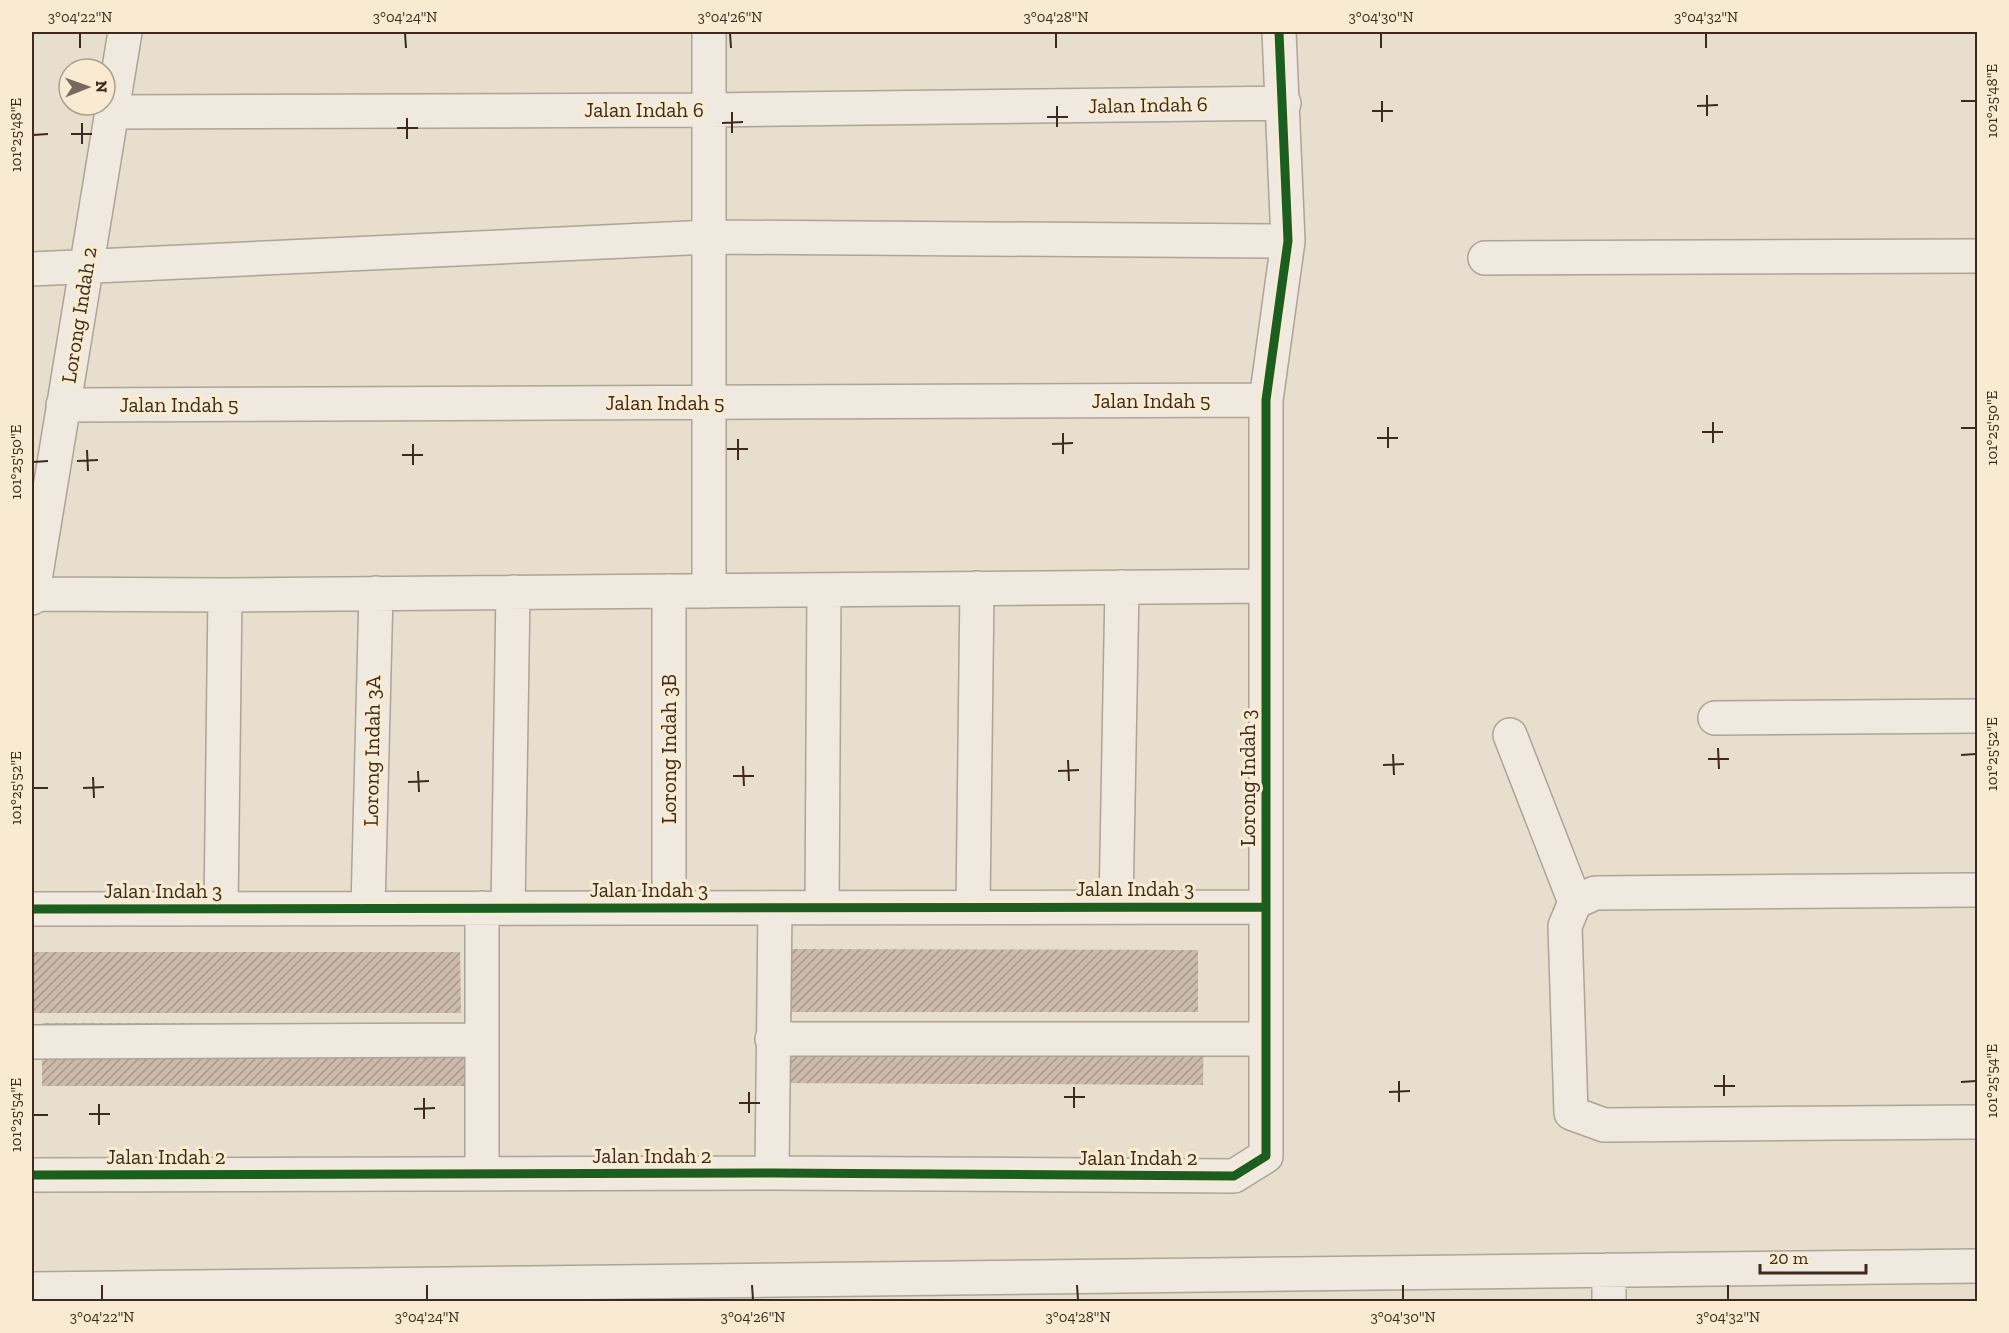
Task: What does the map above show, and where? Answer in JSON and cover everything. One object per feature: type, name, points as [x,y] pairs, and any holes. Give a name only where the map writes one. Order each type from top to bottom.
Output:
[{"type":"street","name":"Lorong Indah 2","points":[[117,81],[125,32]]},
{"type":"street","points":[[709,32],[709,591]]},
{"type":"street","name":"Lorong Indah 3","points":[[1266,1156],[1266,400],[1288,241],[1284,103],[1279,32]]},
{"type":"street","name":"Jalan Indah 6","points":[[117,112],[710,110],[1284,103]]},
{"type":"street","name":"Lorong Indah 2","points":[[32,596],[111,117]]},
{"type":"street","points":[[32,269],[709,237],[1288,241]]},
{"type":"street","points":[[1485,258],[1977,256]]},
{"type":"street","name":"Jalan Indah 5","points":[[63,405],[1266,400]]},
{"type":"street","points":[[32,596],[1266,586]]},
{"type":"street","points":[[1116,907],[1122,587]]},
{"type":"street","points":[[974,907],[977,588]]},
{"type":"street","points":[[822,908],[824,590]]},
{"type":"street","name":"Lorong Indah 3B","points":[[669,591],[669,908]]},
{"type":"street","points":[[482,1174],[482,1040],[495,908],[513,592]]},
{"type":"street","name":"Lorong Indah 3A","points":[[368,908],[376,594]]},
{"type":"street","points":[[221,909],[225,595]]},
{"type":"street","points":[[1715,718],[1977,716]]},
{"type":"street","points":[[1509,735],[1575,902]]},
{"type":"street","points":[[1977,890],[1595,893],[1575,902],[1565,926],[1571,1113],[1604,1125],[1977,1122]]},
{"type":"street","name":"Jalan Indah 3","points":[[32,909],[1266,907]]},
{"type":"street","points":[[772,1173],[774,908]]},
{"type":"street","points":[[772,1039],[1266,1039]]},
{"type":"street","points":[[32,1042],[482,1040]]},
{"type":"street","name":"Jalan Indah 2","points":[[32,1175],[772,1173],[1234,1176],[1266,1156]]},
{"type":"street","points":[[32,1289],[340,1294],[1609,1286],[1977,1266]]},
{"type":"building","points":[[781,949],[1198,950],[1198,1012],[781,1012]]},
{"type":"building","points":[[32,952],[460,952],[461,1013],[32,1013]]},
{"type":"building","points":[[779,1022],[1204,1024],[1203,1085],[779,1083]]},
{"type":"building","points":[[42,1023],[465,1023],[465,1086],[42,1086]]},
{"type":"cycle path","points":[[32,1175],[772,1173],[1234,1176],[1266,1156],[1266,400],[1288,241],[1279,32]]},
{"type":"cycle path","points":[[32,909],[1266,907]]}]
